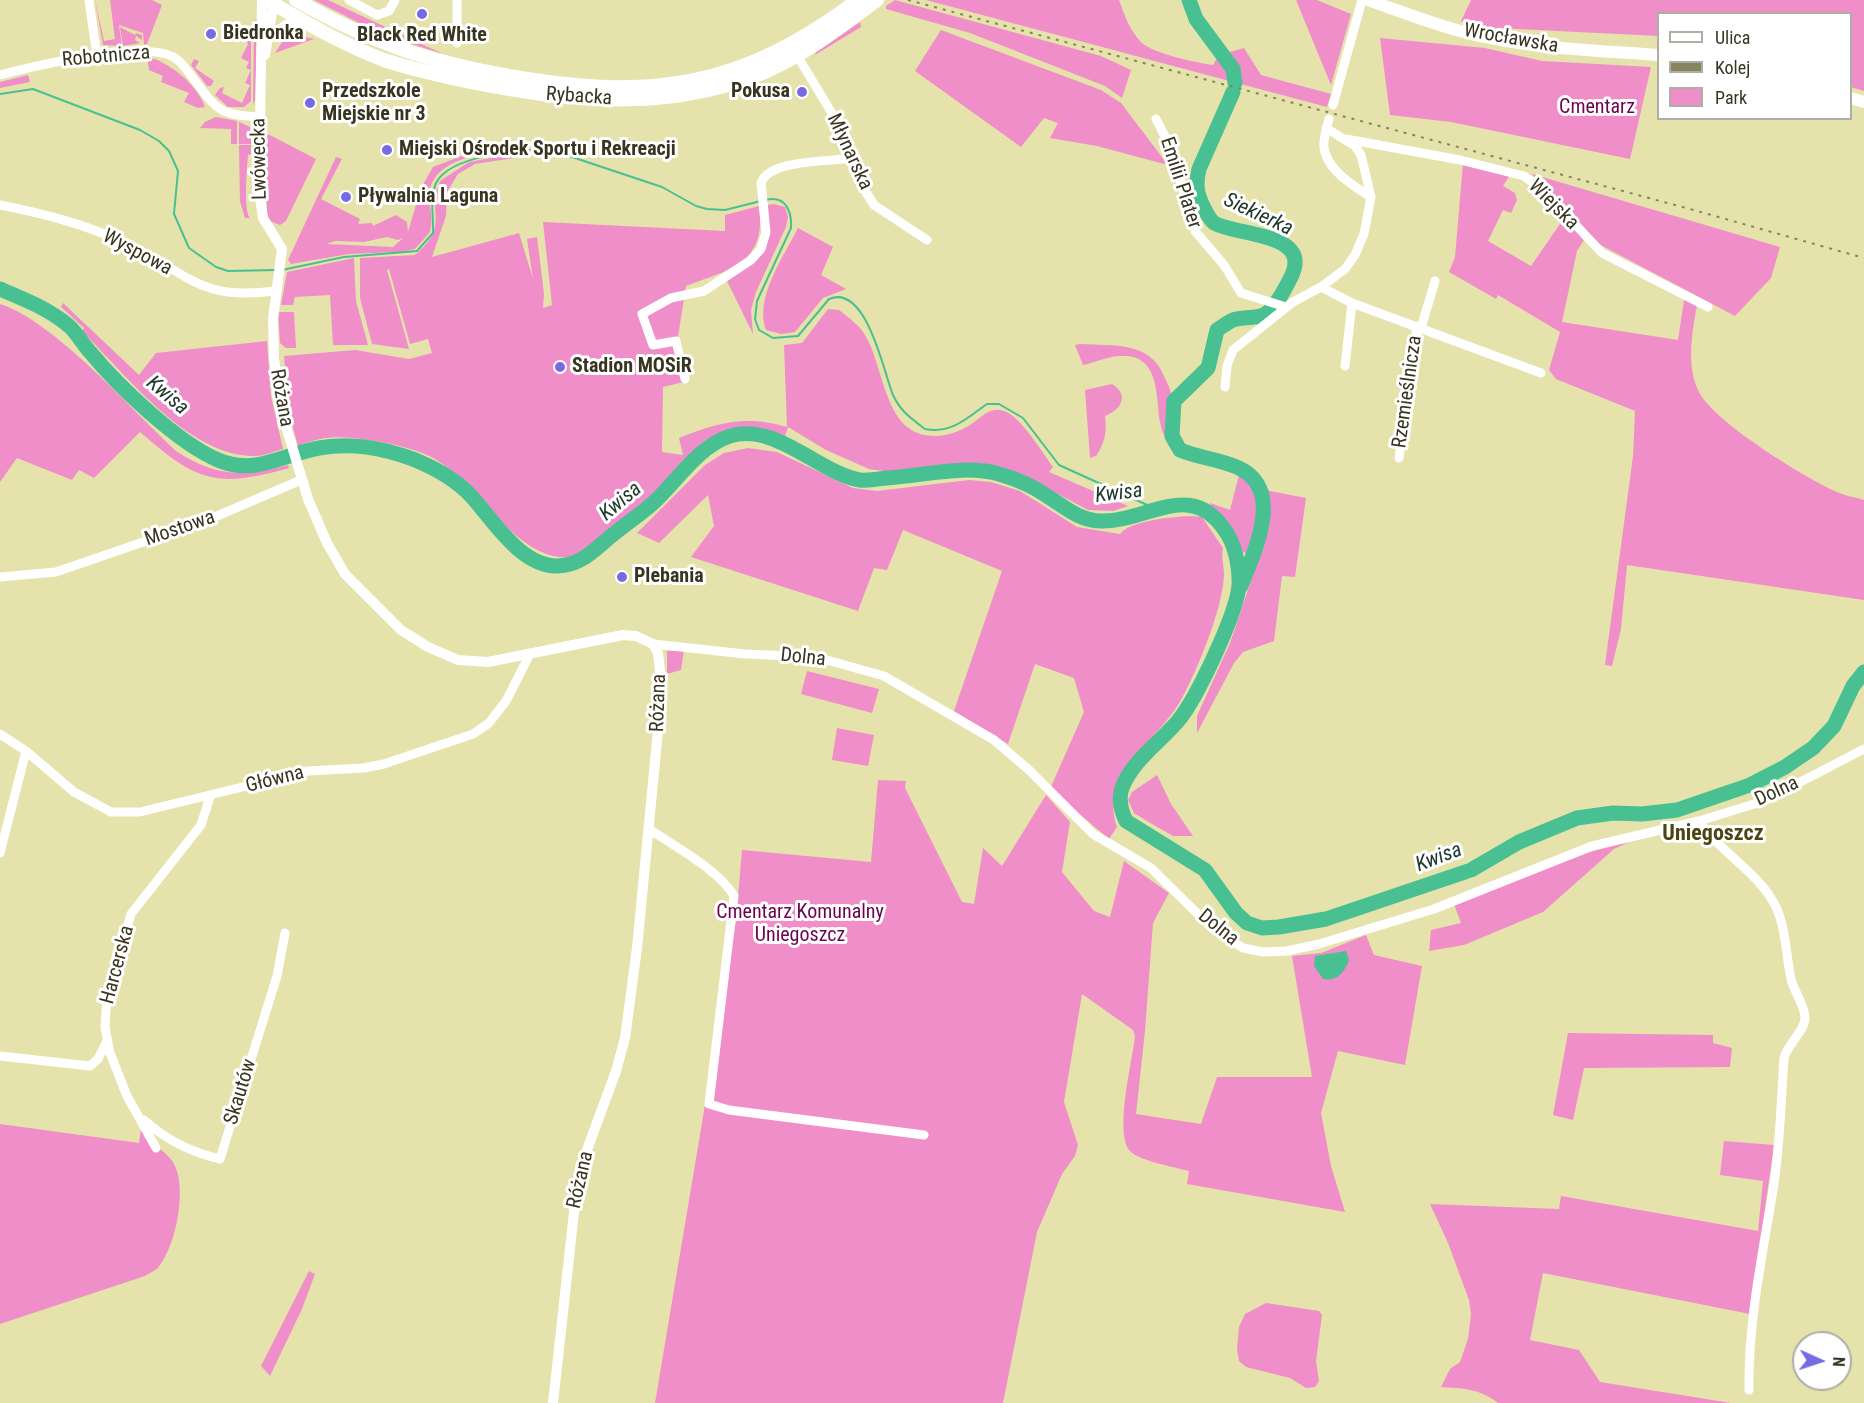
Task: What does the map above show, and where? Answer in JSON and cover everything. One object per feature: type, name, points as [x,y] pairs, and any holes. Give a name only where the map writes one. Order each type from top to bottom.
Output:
[{"type":"main road","name":"Rybacka","points":[[296,0],[373,40],[422,58],[478,71],[573,86],[625,88],[691,81],[794,50],[858,0]]},
{"type":"main road","name":"Rybacka","points":[[269,1],[363,51],[427,73],[550,96],[589,100],[649,99],[700,92],[747,78],[878,0]]},
{"type":"main road","name":"Wrocławska","points":[[1368,0],[1462,32],[1501,40],[1557,48],[1657,55]]},
{"type":"street","points":[[88,0],[97,56]]},
{"type":"street","points":[[349,0],[373,14],[389,11],[395,0]]},
{"type":"street","points":[[456,0],[457,43]]},
{"type":"street","points":[[1333,105],[1362,0]]},
{"type":"street","name":"Lwówecka","points":[[262,67],[269,39],[269,1]]},
{"type":"street","name":"Lwówecka","points":[[269,1],[259,117],[260,205],[263,218],[281,246]]},
{"type":"street","points":[[269,39],[286,25],[310,23]]},
{"type":"street","name":"Młynarska","points":[[794,50],[839,125],[874,205],[927,240]]},
{"type":"street","name":"Robotnicza","points":[[0,75],[44,63],[138,52],[166,53],[182,63],[214,105],[223,112],[259,117]]},
{"type":"street","name":"Emilii Plater","points":[[1156,119],[1171,148],[1192,225],[1199,238],[1224,265],[1240,292],[1283,306]]},
{"type":"street","points":[[1225,387],[1227,366],[1233,350],[1283,306],[1321,287],[1345,269],[1356,255],[1364,234],[1371,197],[1361,155],[1328,123],[1323,145],[1331,164],[1342,176],[1371,197]]},
{"type":"street","name":"Wiejska","points":[[1346,139],[1460,160],[1524,176],[1542,189],[1602,253],[1708,307]]},
{"type":"street","points":[[685,379],[676,341],[653,345],[642,314],[671,298],[704,291],[751,260],[761,249],[766,232],[762,193],[763,177],[776,169],[799,164],[852,158]]},
{"type":"street","name":"Wyspowa","points":[[0,206],[61,217],[126,243],[204,288],[228,294],[276,285]]},
{"type":"street","name":"Różana","points":[[281,246],[273,319],[274,359],[288,437],[299,475],[327,543],[345,574],[370,602],[401,630],[428,647],[458,660],[488,662],[623,635],[646,639],[653,644],[659,660],[662,689],[649,829],[625,1038],[616,1071],[580,1169],[574,1198],[553,1403]]},
{"type":"street","name":"Rzemieślnicza","points":[[1399,458],[1419,327],[1435,281]]},
{"type":"street","name":"Rzemieślnicza","points":[[1321,287],[1352,303],[1540,373]]},
{"type":"street","points":[[1345,366],[1352,303]]},
{"type":"street","name":"Mostowa","points":[[0,577],[56,572],[210,519],[299,475]]},
{"type":"street","name":"Dolna","points":[[653,644],[745,654],[816,657],[884,676],[994,740],[1029,770],[1093,834],[1151,868],[1214,930],[1244,948],[1263,952],[1287,951],[1320,944],[1434,909],[1592,846],[1699,821],[1764,801],[1864,749]]},
{"type":"street","name":"Główna","points":[[0,734],[26,752],[74,792],[111,812],[148,811],[308,771],[364,768],[384,764],[473,734],[489,723],[506,701],[530,654]]},
{"type":"street","points":[[0,853],[26,752]]},
{"type":"street","name":"Harcerska","points":[[156,1148],[137,1114],[107,1041],[105,1027],[107,996],[131,914],[201,825],[210,797]]},
{"type":"street","points":[[1699,821],[1713,839],[1764,889],[1776,907],[1783,932],[1792,986],[1804,1014],[1802,1027],[1786,1048],[1784,1058],[1774,1189],[1758,1277],[1749,1364],[1749,1390]]},
{"type":"street","points":[[649,829],[715,874],[729,886],[734,896],[709,1104],[729,1110],[924,1135]]},
{"type":"street","name":"Skautów","points":[[137,1114],[159,1133],[189,1150],[220,1158],[277,976],[285,933]]},
{"type":"street","points":[[0,1056],[90,1066],[98,1059],[107,1041]]},
{"type":"green space","points":[[95,0],[104,41],[115,39],[110,0],[152,0],[162,5],[147,44],[144,45],[143,33],[119,25],[122,46],[103,45]]},
{"type":"green space","points":[[314,0],[328,0],[443,54],[381,34]]},
{"type":"green space","points":[[895,0],[1101,56],[1131,70],[1122,98],[1105,86],[970,33],[886,9],[886,6]]},
{"type":"green space","points":[[926,0],[1119,0],[1134,33],[1141,42],[1154,50],[1186,60],[1213,65],[1219,55],[1244,48],[1261,75],[1331,94],[1327,107]]},
{"type":"green space","points":[[1296,0],[1317,0],[1351,14],[1331,85]]},
{"type":"green space","points":[[1471,0],[1864,0],[1864,91],[1852,87],[1852,12],[1657,12],[1657,36],[1477,27],[1461,21]]},
{"type":"green space","points":[[258,19],[255,100],[253,105],[254,21]]},
{"type":"green space","points":[[860,22],[861,27],[815,55],[816,52]]},
{"type":"green space","points":[[251,26],[251,70],[246,68],[249,62],[241,58],[248,44],[245,38]]},
{"type":"green space","points":[[120,27],[135,35],[136,33],[142,35],[142,40],[136,36],[135,40],[140,43],[123,46]]},
{"type":"green space","points":[[941,30],[1101,90],[1121,103],[1168,165],[1097,146],[1050,138],[1058,123],[1044,118],[1021,147],[915,71]]},
{"type":"green space","points":[[288,33],[314,39],[275,53]]},
{"type":"green space","name":"Cmentarz","points":[[1380,38],[1485,48],[1542,61],[1651,67],[1630,159],[1451,122],[1390,115]]},
{"type":"green space","points":[[147,56],[174,69],[189,82],[205,107],[198,108],[184,102],[189,93],[161,82],[163,76],[149,70]]},
{"type":"green space","points":[[194,59],[199,61],[195,68],[214,81],[211,86],[207,86],[191,65]]},
{"type":"green space","points":[[251,70],[251,101],[244,107],[228,107],[215,95],[220,88],[224,87],[222,93],[242,103],[250,85],[245,83]]},
{"type":"green space","points":[[28,75],[30,82],[0,88],[0,82]]},
{"type":"green space","points":[[216,117],[237,121],[237,144],[231,144],[231,129],[200,128],[205,122]]},
{"type":"green space","points":[[239,122],[250,127],[252,144],[239,144]]},
{"type":"green space","points":[[266,133],[316,159],[286,221],[280,225],[270,221],[267,214]]},
{"type":"green space","points":[[508,143],[510,148],[463,159],[451,164],[434,179],[430,190],[430,232],[415,249],[400,252],[349,254],[291,264],[288,260],[336,157],[342,159],[321,199],[360,219],[358,224],[372,223],[373,226],[396,215],[407,222],[408,232],[421,188],[433,167],[472,152]],"holes":[[[387,237],[398,240],[403,238],[393,247],[327,244],[335,241],[364,242]]]},
{"type":"green space","points":[[239,145],[251,145],[251,154],[248,155],[246,189],[250,218],[245,218],[240,201]]},
{"type":"green space","points":[[513,154],[514,158],[475,164],[458,174],[447,192],[446,216],[432,257],[519,233],[533,279],[527,239],[537,237],[544,294],[543,308],[552,305],[543,222],[725,231],[725,215],[759,206],[760,225],[757,240],[751,252],[731,268],[686,286],[678,337],[688,381],[663,387],[662,452],[683,455],[679,438],[720,424],[758,421],[787,427],[784,345],[802,343],[828,309],[839,310],[865,335],[894,411],[910,429],[924,435],[940,436],[963,429],[993,410],[1004,411],[1015,418],[1033,439],[1053,467],[1049,472],[1128,506],[1113,511],[1088,510],[1028,478],[983,464],[943,466],[905,474],[869,469],[826,450],[788,427],[785,436],[740,430],[717,435],[656,492],[576,557],[555,556],[536,549],[518,537],[469,487],[428,455],[395,445],[350,438],[325,438],[298,446],[288,410],[284,356],[355,350],[409,359],[432,353],[428,339],[410,344],[389,269],[387,270],[409,349],[372,344],[360,298],[360,258],[415,255],[432,236],[436,220],[436,193],[440,181],[469,162]]},
{"type":"green space","points":[[1463,163],[1510,175],[1503,186],[1515,193],[1517,200],[1511,213],[1503,210],[1488,241],[1531,266],[1564,218],[1584,240],[1577,251],[1562,322],[1678,340],[1684,300],[1697,305],[1691,361],[1695,382],[1708,404],[1741,433],[1804,475],[1843,495],[1864,500],[1864,600],[1627,565],[1621,629],[1612,666],[1605,665],[1633,456],[1635,411],[1556,379],[1549,370],[1560,332],[1498,295],[1496,299],[1449,272],[1455,257]]},
{"type":"green space","points":[[1532,174],[1780,247],[1771,278],[1735,316],[1595,242]]},
{"type":"green space","points":[[768,205],[785,207],[788,217],[786,227],[756,292],[751,310],[753,334],[727,281],[769,236]]},
{"type":"green space","points":[[798,228],[833,247],[821,275],[846,289],[823,298],[795,332],[781,334],[766,330],[763,318],[764,304],[772,278]]},
{"type":"green space","points":[[354,258],[356,301],[368,345],[333,345],[330,295],[295,297],[293,305],[281,305],[287,272]]},
{"type":"green space","points":[[63,303],[139,375],[156,353],[267,341],[271,396],[283,449],[259,456],[231,453],[183,429],[118,369],[82,331],[84,328],[61,307]]},
{"type":"green space","points":[[0,304],[44,328],[68,347],[176,451],[190,460],[217,470],[230,472],[257,472],[288,465],[289,468],[242,478],[224,479],[208,476],[176,461],[140,432],[94,478],[79,470],[72,480],[17,458],[0,482]]},
{"type":"green space","points":[[278,312],[294,312],[296,348],[286,348],[280,343]]},
{"type":"green space","points":[[1075,345],[1129,348],[1140,351],[1158,365],[1171,393],[1169,432],[1173,452],[1161,426],[1154,380],[1144,363],[1136,358],[1119,356],[1083,365]]},
{"type":"green space","points":[[1112,384],[1121,393],[1121,402],[1115,410],[1105,416],[1103,442],[1096,456],[1090,458],[1085,390]]},
{"type":"green space","points":[[748,448],[777,452],[853,488],[877,491],[969,480],[991,482],[1020,491],[1077,527],[1120,534],[1125,529],[1146,522],[1171,517],[1202,517],[1223,548],[1223,589],[1219,604],[1201,656],[1181,700],[1123,774],[1116,790],[1114,807],[1117,827],[1109,839],[1050,789],[1084,712],[1074,678],[1035,664],[1008,744],[954,711],[1002,571],[903,530],[887,570],[874,568],[858,611],[691,557],[714,526],[708,495],[659,543],[637,533],[705,465],[724,453]]},
{"type":"green space","points":[[1205,464],[1236,469],[1252,483],[1259,502],[1260,514],[1257,536],[1250,555],[1241,551],[1229,524],[1211,511],[1210,503],[1230,510],[1239,475]]},
{"type":"green space","points":[[1264,486],[1270,491],[1306,498],[1295,577],[1282,576],[1274,641],[1243,652],[1234,663],[1197,733],[1197,716],[1230,643],[1258,560],[1270,506]]},
{"type":"green space","points":[[684,650],[681,670],[667,674],[667,651]]},
{"type":"green space","points":[[807,671],[879,689],[872,713],[801,694]]},
{"type":"green space","points":[[837,728],[874,735],[868,766],[832,760]]},
{"type":"green space","points":[[1157,775],[1171,804],[1193,836],[1173,836],[1134,813],[1128,800],[1132,792]]},
{"type":"green space","name":"Cmentarz Komunalny Uniegoszcz","points":[[878,780],[906,781],[905,788],[962,902],[974,904],[983,848],[1002,866],[1046,795],[1070,822],[1062,872],[1094,911],[1110,917],[1124,861],[1169,893],[1153,923],[1136,1114],[1201,1124],[1217,1077],[1312,1077],[1292,956],[1321,953],[1366,935],[1374,955],[1422,966],[1405,1065],[1338,1051],[1321,1113],[1331,1166],[1345,1212],[1187,1184],[1189,1171],[1142,1158],[1131,1152],[1126,1143],[1124,1114],[1135,1036],[1133,1030],[1082,994],[1064,1102],[1078,1145],[1075,1156],[1062,1174],[1037,1232],[1003,1403],[655,1403],[736,920],[742,850],[871,862]]},
{"type":"green space","points":[[1631,841],[1614,849],[1543,912],[1464,945],[1429,951],[1431,930],[1461,923],[1454,904],[1590,852]]},
{"type":"green space","points":[[1568,1033],[1713,1035],[1713,1043],[1732,1048],[1730,1067],[1584,1068],[1573,1120],[1553,1115]]},
{"type":"green space","points":[[0,1124],[139,1143],[141,1129],[148,1139],[173,1162],[180,1185],[175,1230],[166,1256],[159,1267],[145,1276],[0,1324]]},
{"type":"green space","points":[[1724,1141],[1774,1145],[1750,1314],[1543,1273],[1530,1340],[1579,1350],[1600,1382],[1731,1403],[1498,1403],[1478,1392],[1441,1387],[1450,1369],[1460,1362],[1468,1339],[1471,1314],[1469,1300],[1448,1243],[1430,1204],[1559,1209],[1561,1196],[1758,1231],[1763,1181],[1720,1175]]},
{"type":"green space","points":[[309,1271],[315,1274],[302,1309],[270,1376],[261,1366]]},
{"type":"green space","points":[[1266,1303],[1319,1311],[1322,1315],[1316,1361],[1319,1381],[1315,1387],[1306,1388],[1290,1378],[1246,1367],[1239,1361],[1237,1349],[1239,1327],[1245,1314]]},
{"type":"shaded area","points":[[1346,951],[1349,960],[1342,972],[1332,979],[1323,979],[1314,966],[1315,956]]},
{"type":"waterway","name":"Siekierka","points":[[1189,0],[1196,19],[1233,69],[1235,83]]},
{"type":"waterway","points":[[0,94],[33,89],[140,130],[159,141],[169,151],[178,171],[174,214],[189,248],[216,267],[228,271],[276,270]]},
{"type":"waterway","name":"Siekierka","points":[[1233,92],[1199,169],[1197,186],[1200,199],[1214,223],[1269,238],[1282,244],[1291,251],[1295,262],[1291,277],[1268,312],[1260,316],[1233,320],[1217,330],[1208,368],[1174,401],[1172,436],[1180,450],[1239,468],[1253,478],[1261,491],[1262,522],[1253,556],[1241,586]]},
{"type":"waterway","points":[[282,270],[344,257],[417,251],[433,233],[432,208],[436,183],[455,166],[470,160],[504,153],[548,149],[662,187],[696,206],[707,209],[725,210],[761,201]]},
{"type":"waterway","points":[[766,200],[773,199],[783,202],[789,211],[791,228],[757,301],[755,319],[759,330],[773,338],[798,336],[829,299],[842,298],[854,304],[864,317],[899,406],[925,429],[951,427],[987,404],[999,404],[1023,418],[1059,465],[1156,509]]},
{"type":"waterway","name":"Kwisa","points":[[0,289],[36,305],[61,320],[72,329],[117,382],[150,413],[202,452],[218,460],[244,466],[257,465],[331,446],[367,447],[401,455],[452,479],[472,497],[520,551],[545,564],[566,565],[586,556],[651,505],[707,448],[730,436],[747,434],[764,436],[780,442],[844,476],[860,480],[957,470],[999,474],[1042,492],[1086,519],[1102,521],[1119,519],[1169,506],[1185,505],[1200,508],[1214,518],[1228,535],[1233,547],[1239,573],[1236,599],[1214,656],[1195,694],[1178,721],[1132,769],[1122,788],[1121,805],[1126,821],[1205,870],[1236,913],[1247,923],[1262,928],[1326,919],[1471,870],[1519,842],[1577,818],[1613,813],[1642,814],[1677,810],[1750,785],[1785,767],[1813,748],[1834,726],[1853,686],[1864,672]]},
{"type":"railway","points":[[908,0],[1690,209],[1864,258]]},
{"type":"place","name":"Black Red White","points":[[422,14]]},
{"type":"place","name":"Biedronka","points":[[211,34]]},
{"type":"place","name":"Pokusa","points":[[802,92]]},
{"type":"place","name":"Przedszkole Miejskie nr 3","points":[[310,103]]},
{"type":"place","name":"Miejski Ośrodek Sportu i Rekreacji","points":[[387,150]]},
{"type":"place","name":"Pływalnia Laguna","points":[[346,197]]},
{"type":"place","name":"Stadion MOSiR","points":[[560,367]]},
{"type":"place","name":"Plebania","points":[[622,577]]},
{"type":"district","name":"Uniegoszcz","points":[[1713,834]]}]
